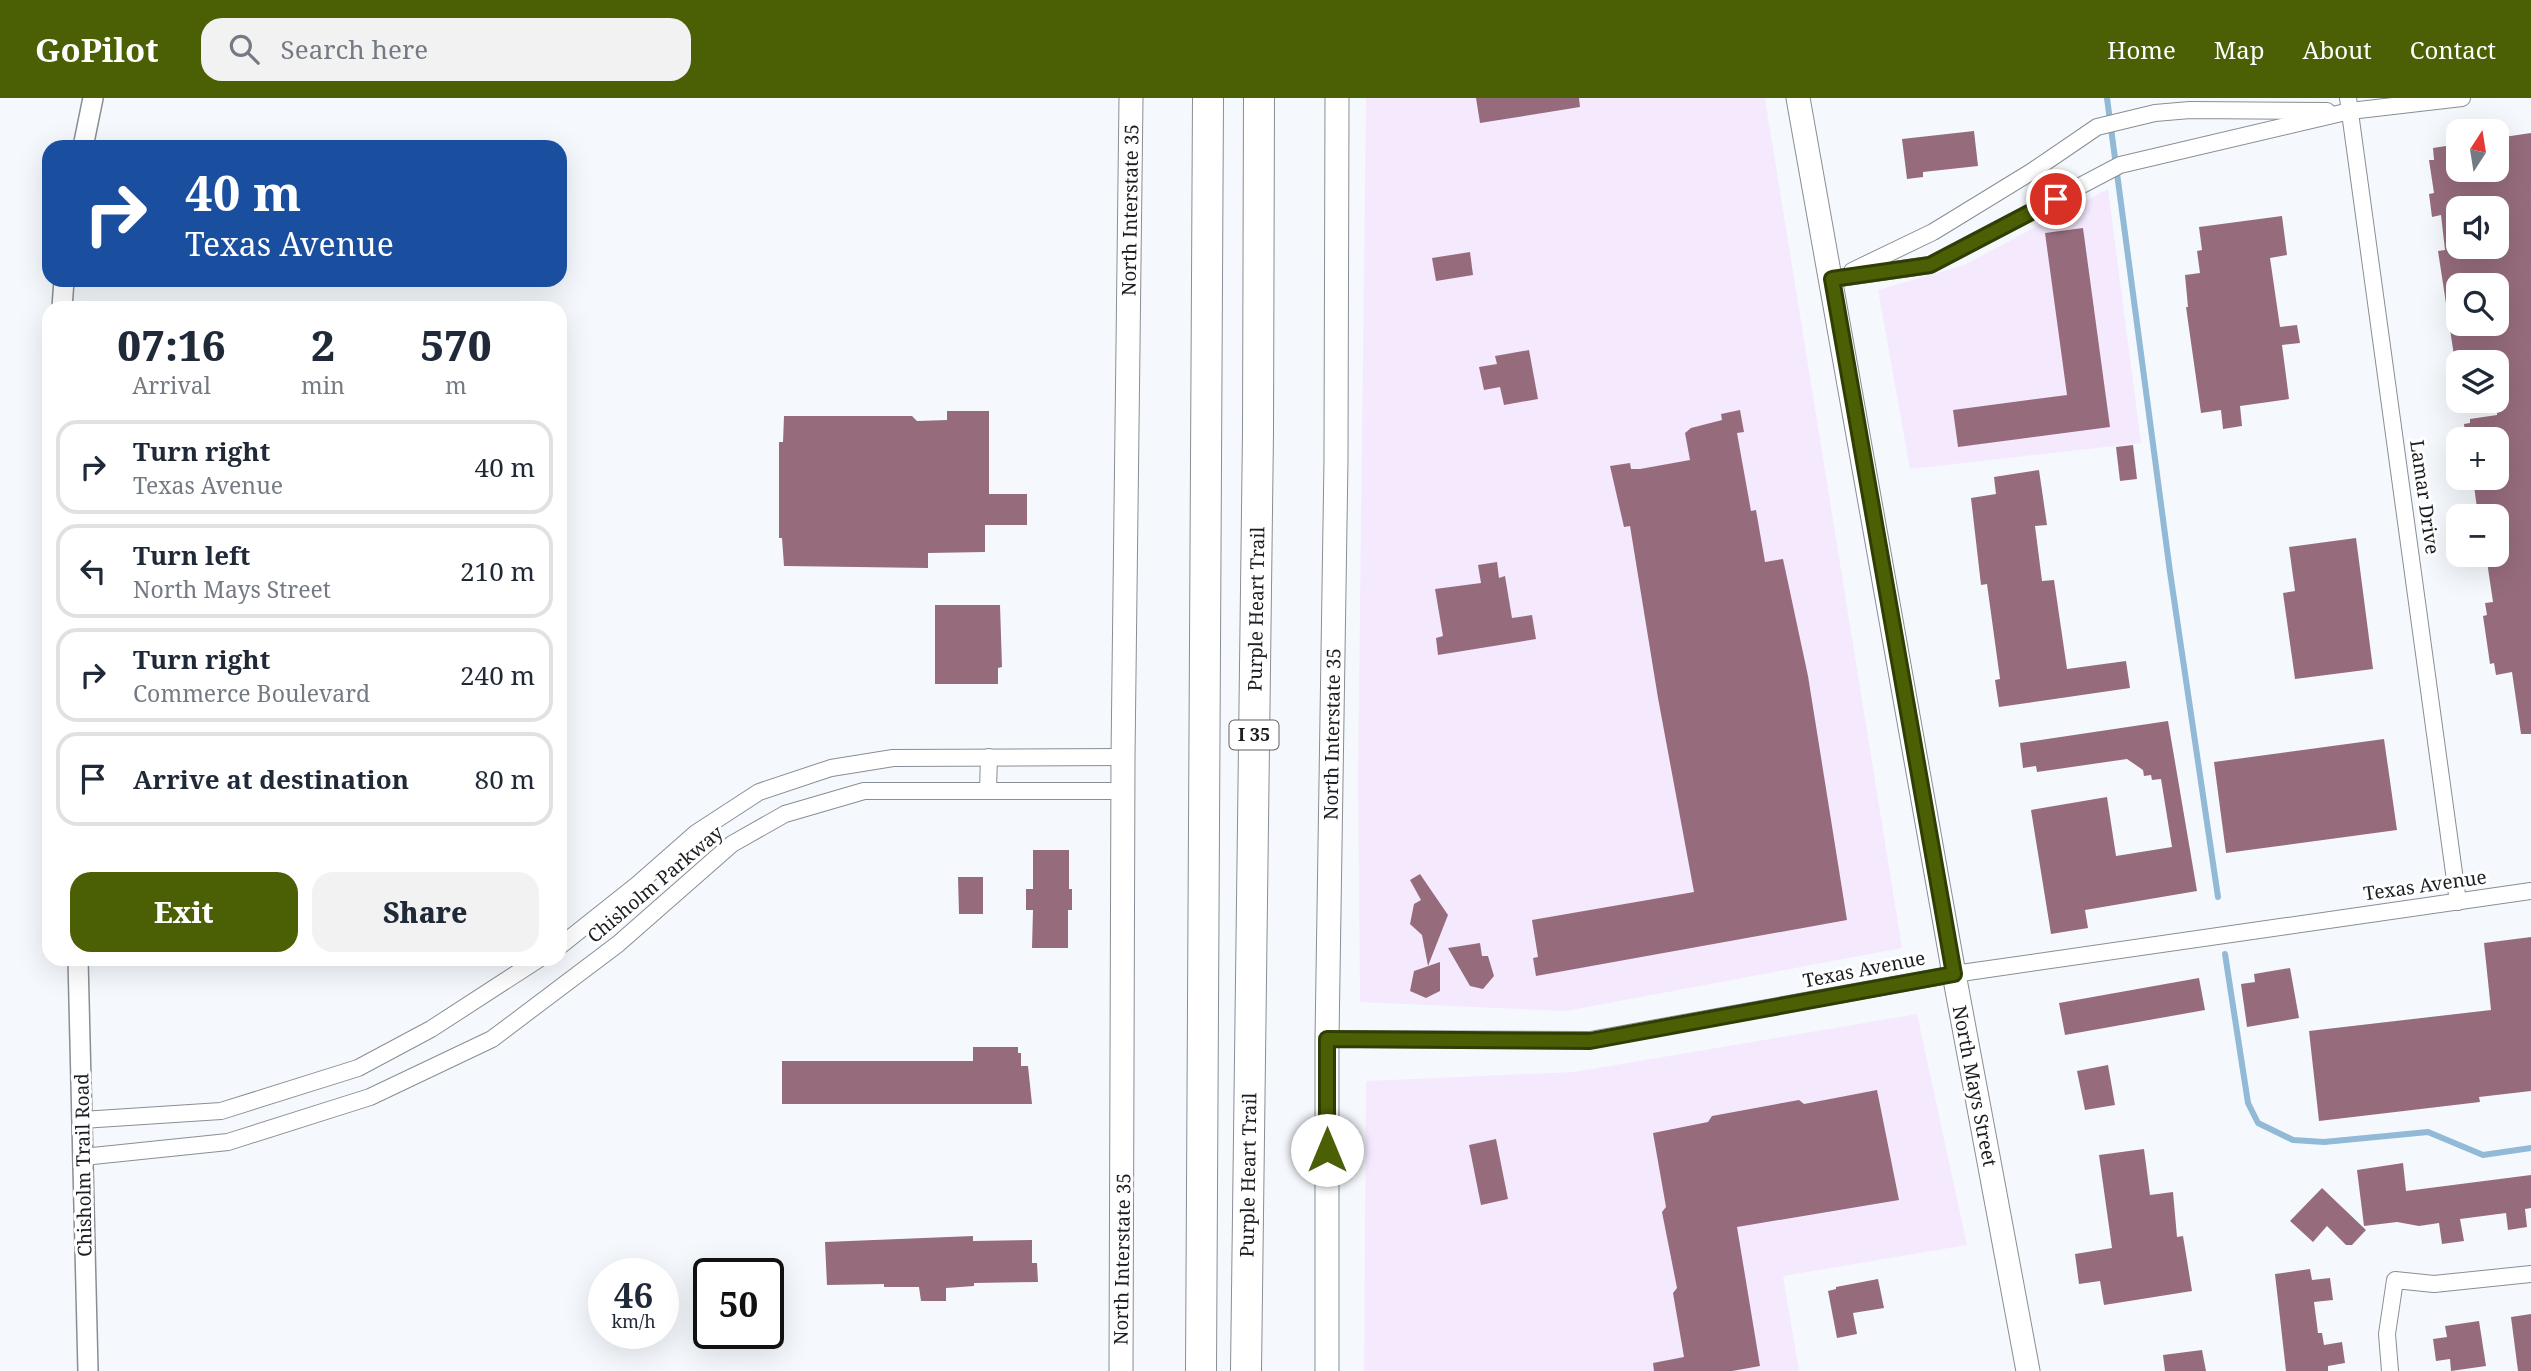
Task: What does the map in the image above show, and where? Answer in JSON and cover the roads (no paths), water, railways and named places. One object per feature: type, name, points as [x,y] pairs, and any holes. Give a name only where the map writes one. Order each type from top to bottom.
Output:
[{"type":"highway","name":"I 35","points":[[1201,1371],[1208,98]]},
{"type":"highway","name":"Purple Heart Trail","points":[[1246,1371],[1258,432],[1259,98]]},
{"type":"main road","name":"North Interstate 35","points":[[1121,1371],[1123,757],[1131,98]]},
{"type":"main road","name":"North Interstate 35","points":[[1327,1371],[1327,1039],[1336,460],[1337,98]]},
{"type":"main road","name":"North Mays Street","points":[[1798,98],[1954,974],[2028,1371]]},
{"type":"street","points":[[84,140],[93,98]]},
{"type":"street","points":[[1832,279],[1933,232],[2031,172],[2097,127],[2155,113],[2190,110],[2462,98]]},
{"type":"street","points":[[1832,279],[1930,265],[2120,165],[2349,105]]},
{"type":"street","name":"Lamar Drive","points":[[2349,105],[2458,902]]},
{"type":"street","points":[[988,790],[989,757]]},
{"type":"street","name":"Chisholm Parkway","points":[[567,940],[696,833],[759,792],[831,768],[893,758],[1123,757]]},
{"type":"street","name":"Chisholm Parkway","points":[[83,1157],[228,1142],[370,1097],[480,1045],[492,1039],[618,944],[732,844],[785,814],[864,790],[1123,791]]},
{"type":"street","name":"Texas Avenue","points":[[1327,1039],[1590,1041],[1954,974],[2531,891]]},
{"type":"street","name":"Chisholm Trail Road","points":[[78,966],[88,1371]]},
{"type":"street","points":[[82,1120],[221,1111],[358,1068],[431,1029],[528,966]]},
{"type":"street","points":[[2390,1371],[2387,1334],[2395,1280],[2434,1284],[2531,1274]]},
{"type":"waterway","points":[[2107,98],[2170,572],[2218,897]]},
{"type":"waterway","points":[[2225,954],[2248,1103],[2258,1123],[2293,1140],[2324,1142],[2428,1132],[2483,1155],[2531,1148]]}]
